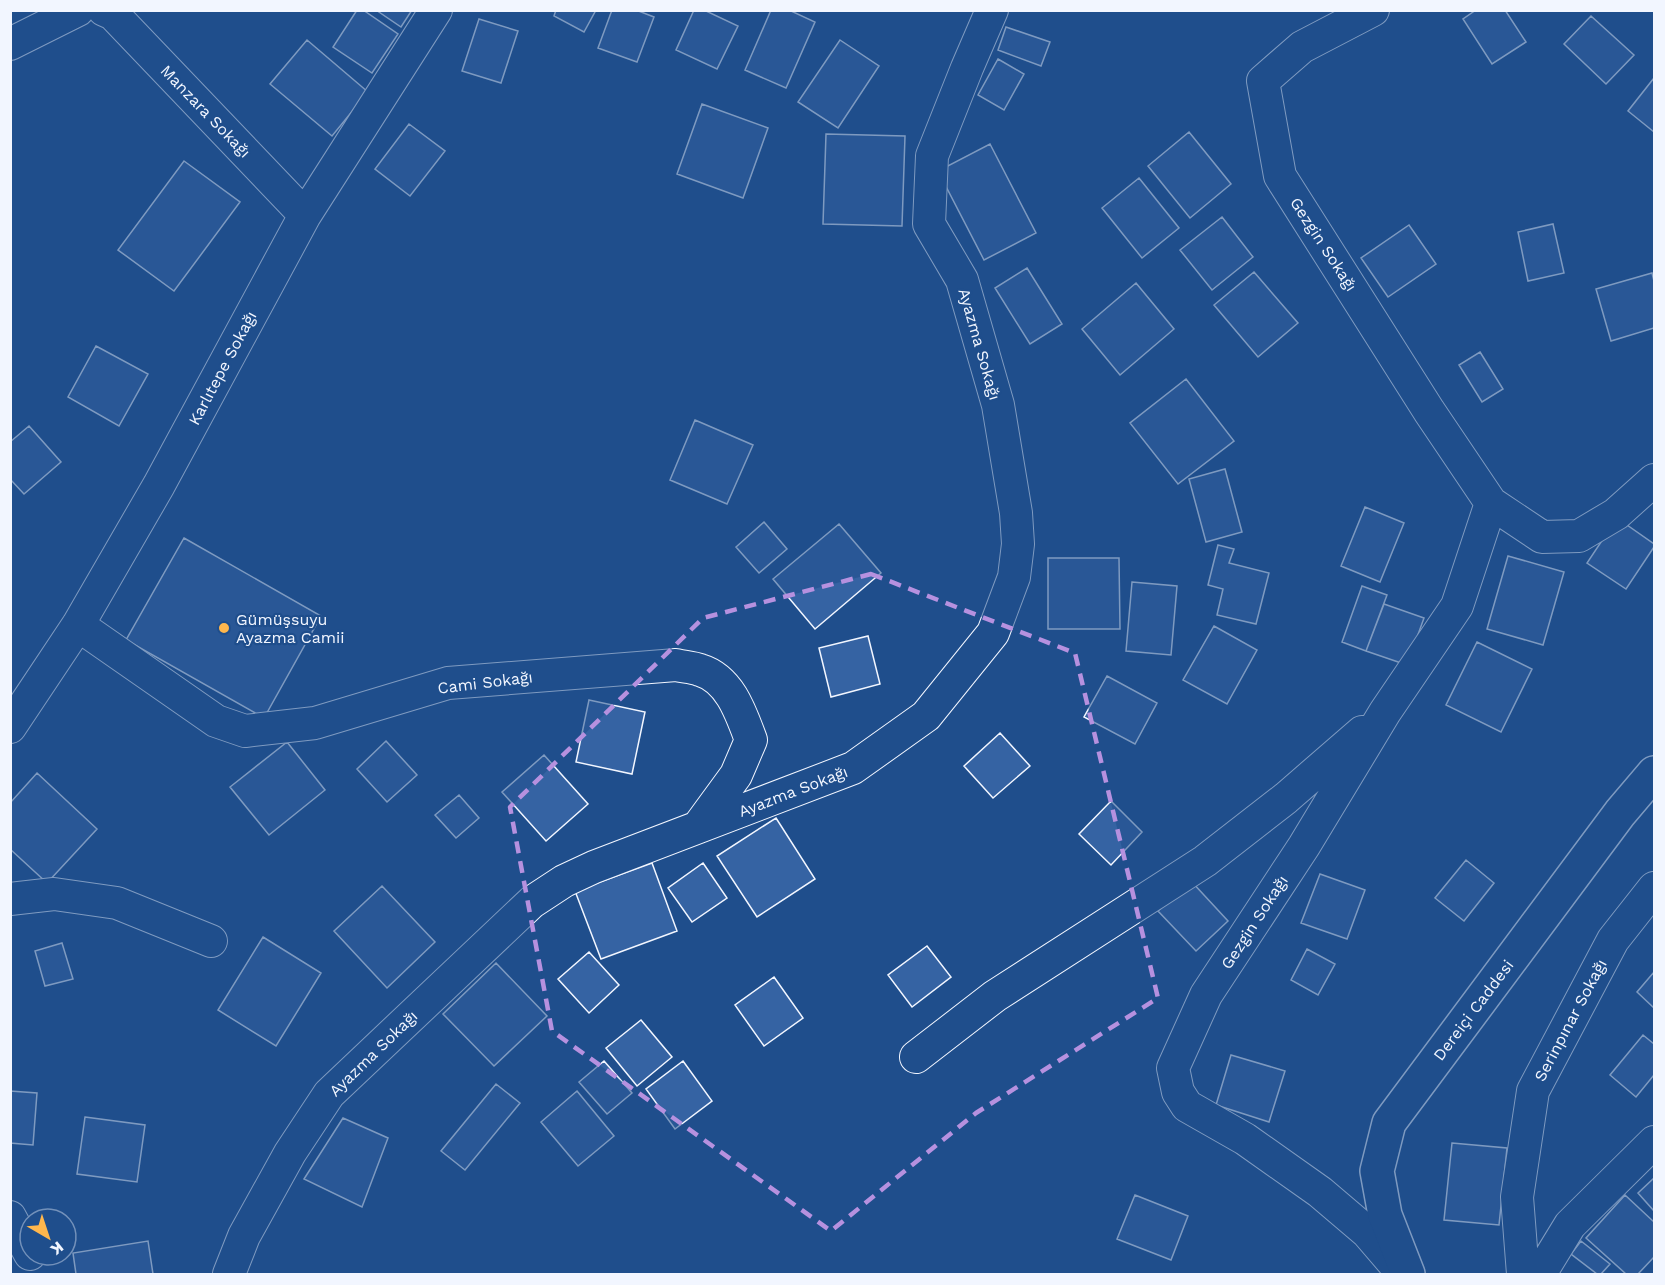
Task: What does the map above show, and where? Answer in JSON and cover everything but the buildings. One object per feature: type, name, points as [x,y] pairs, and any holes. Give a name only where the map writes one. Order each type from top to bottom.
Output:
[{"type":"street","points":[[10,44],[78,10]]},
{"type":"street","name":"Karlıtepe Sokağı","points":[[10,727],[78,626],[159,485],[305,216],[436,10]]},
{"type":"street","name":"Ayazma Sokağı","points":[[229,1275],[244,1236],[290,1153],[328,1094],[532,902],[574,876],[854,768],[926,716],[993,633],[1014,577],[1018,543],[1016,513],[998,405],[962,280],[929,224],[932,156],[992,10]]},
{"type":"street","points":[[1302,47],[1335,10]]},
{"type":"street","name":"Gezgin Sokağı","points":[[1372,10],[1302,47],[1263,81],[1280,176],[1491,503],[1542,537],[1579,536],[1616,514],[1654,480]]},
{"type":"street","name":"Manzara Sokağı","points":[[110,12],[305,216]]},
{"type":"street","name":"Gezgin Sokağı","points":[[1403,1275],[1367,1232],[1320,1192],[1245,1139],[1187,1106],[1178,1092],[1173,1068],[1206,995],[1304,846],[1385,712],[1457,606],[1491,503]]},
{"type":"street","name":"Cami Sokağı","points":[[78,626],[216,721],[245,731],[315,723],[448,683],[676,665],[701,670],[721,682],[740,710],[751,740],[736,775],[698,827]]},
{"type":"street","points":[[916,1057],[995,996],[1205,861],[1287,798],[1385,712]]},
{"type":"street","name":"Dereiçi Caddesi","points":[[1408,1275],[1385,1215],[1377,1171],[1389,1123],[1620,813],[1654,773]]},
{"type":"street","name":"Serinpınar Sokağı","points":[[1522,1275],[1517,1197],[1533,1091],[1613,940],[1654,888]]},
{"type":"street","points":[[10,898],[54,894],[117,903],[211,941]]},
{"type":"street","points":[[1540,1275],[1570,1225],[1654,1142]]},
{"type":"street","points":[[10,1217],[18,1232]]},
{"type":"highlighted area","points":[[871,574],[1075,653],[1158,998],[976,1113],[831,1231],[552,1031],[510,807],[703,618]]},
{"type":"place","name":"Gümüşsuyu Ayazma Camii","points":[[224,628]]}]
